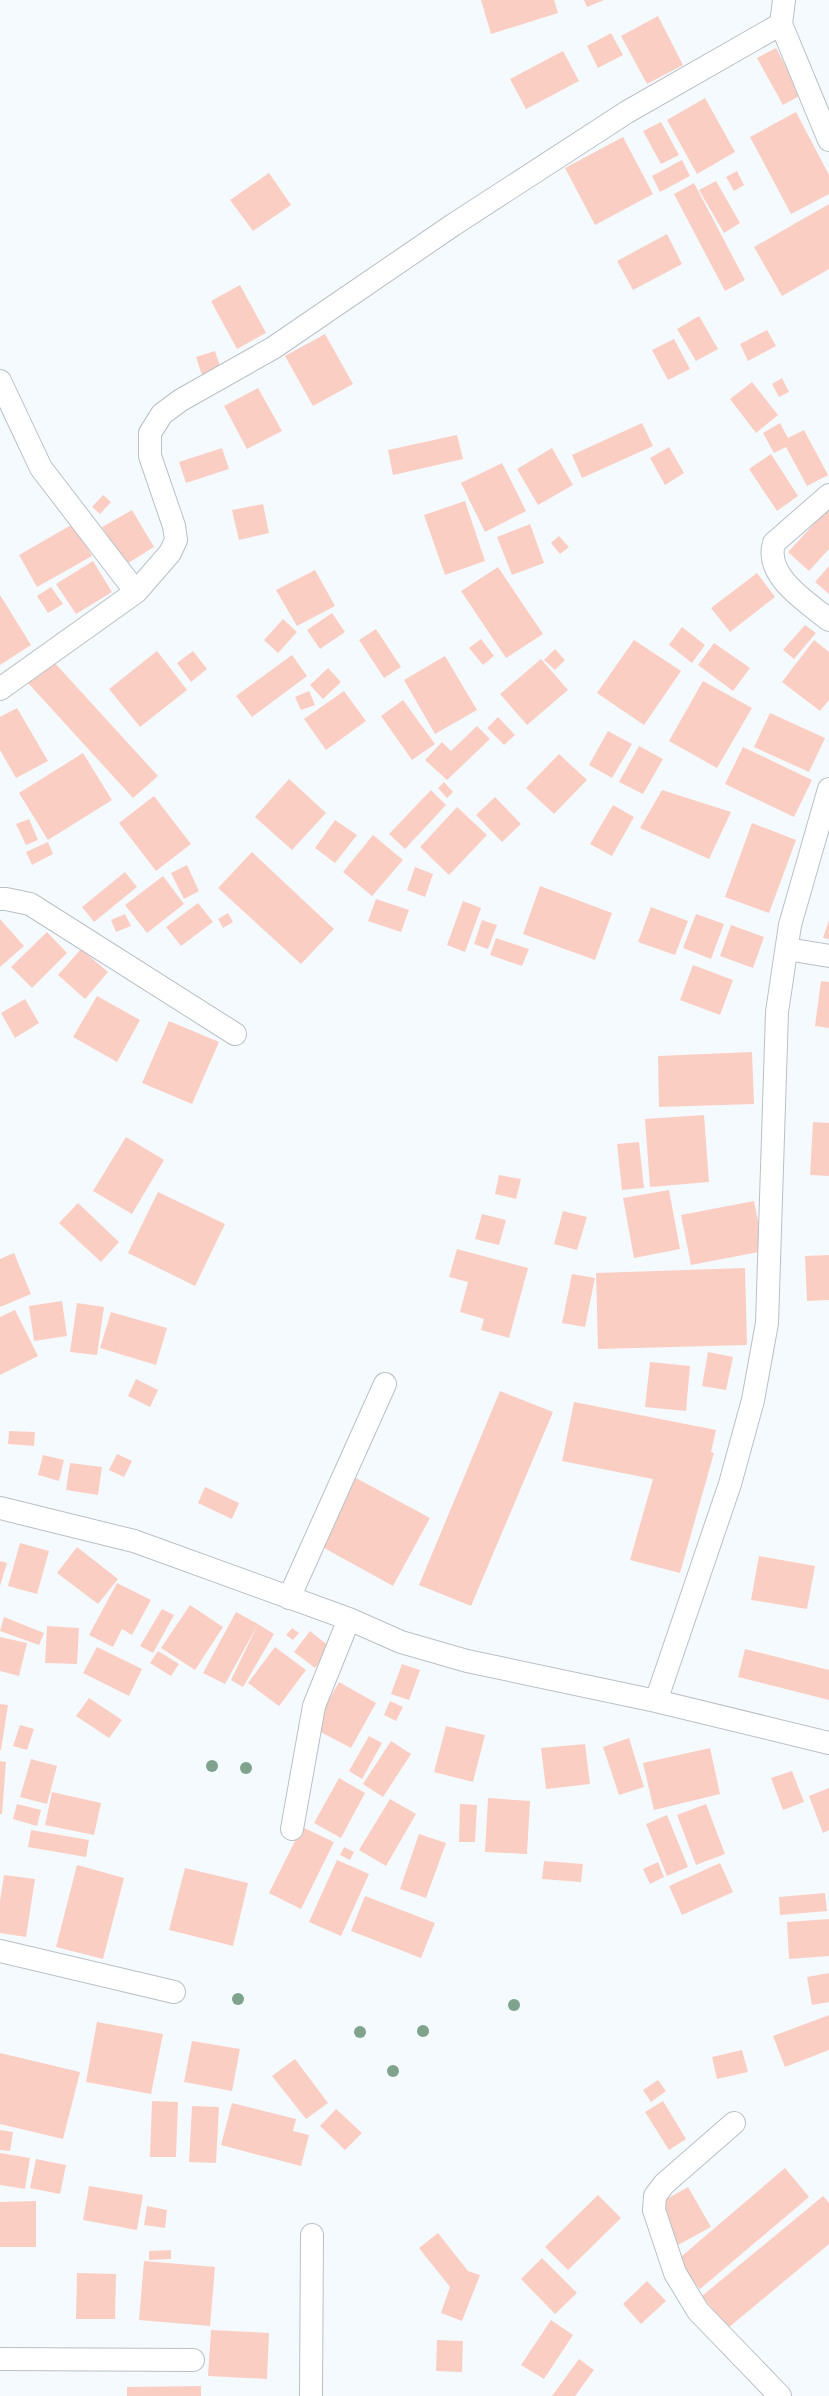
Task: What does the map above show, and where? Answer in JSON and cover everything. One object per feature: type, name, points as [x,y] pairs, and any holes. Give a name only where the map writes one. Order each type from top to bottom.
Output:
[{"type":"street","points":[[784,0],[781,24],[829,140]]},
{"type":"street","points":[[0,688],[136,592],[170,553],[176,540],[174,526],[150,456],[150,433],[162,414],[181,400],[273,348],[453,224],[627,112],[781,24]]},
{"type":"street","points":[[0,381],[41,468],[136,592]]},
{"type":"street","points":[[829,495],[774,543],[771,552],[773,562],[789,588],[829,620]]},
{"type":"street","points":[[656,1701],[730,1484],[753,1400],[767,1324],[777,1012],[790,925],[829,789]]},
{"type":"street","points":[[0,900],[6,899],[30,904],[235,1034]]},
{"type":"street","points":[[787,949],[829,956]]},
{"type":"street","points":[[289,1598],[385,1384]]},
{"type":"street","points":[[0,1508],[134,1542],[349,1619],[401,1642],[466,1661],[656,1701],[829,1743]]},
{"type":"street","points":[[292,1829],[314,1706],[349,1619]]},
{"type":"street","points":[[0,1950],[174,1992]]},
{"type":"street","points":[[734,2123],[664,2184],[655,2196],[654,2210],[675,2273],[698,2311],[780,2396]]},
{"type":"street","points":[[311,2396],[312,2235]]},
{"type":"street","points":[[0,2359],[193,2360]]},
{"type":"building","points":[[481,0],[554,0],[558,13],[491,34]]},
{"type":"building","points":[[584,0],[604,0],[587,7]]},
{"type":"building","points":[[658,16],[683,65],[647,84],[621,36]]},
{"type":"building","points":[[611,33],[623,55],[598,68],[587,46]]},
{"type":"building","points":[[776,48],[801,95],[783,105],[757,58]]},
{"type":"building","points":[[563,51],[579,81],[526,109],[510,79]]},
{"type":"building","points":[[705,98],[735,152],[697,174],[667,120]]},
{"type":"building","points":[[796,112],[829,175],[829,194],[791,214],[750,137]]},
{"type":"building","points":[[661,122],[679,155],[661,164],[643,131]]},
{"type":"building","points":[[623,137],[653,194],[595,225],[565,168]]},
{"type":"building","points":[[682,160],[690,176],[660,192],[652,176]]},
{"type":"building","points":[[737,171],[744,185],[734,191],[726,177]]},
{"type":"building","points":[[269,173],[291,205],[253,231],[230,200]]},
{"type":"building","points":[[716,181],[740,223],[724,233],[699,190]]},
{"type":"building","points":[[694,183],[745,280],[725,291],[674,194]]},
{"type":"building","points":[[829,204],[829,269],[782,296],[754,247]]},
{"type":"building","points":[[667,234],[682,264],[633,290],[617,261]]},
{"type":"building","points":[[240,285],[266,333],[237,349],[211,301]]},
{"type":"building","points":[[699,316],[718,349],[696,361],[677,329]]},
{"type":"building","points":[[767,330],[776,346],[748,361],[740,344]]},
{"type":"building","points":[[325,334],[353,384],[313,406],[285,356]]},
{"type":"building","points":[[674,339],[690,369],[668,380],[652,350]]},
{"type":"building","points":[[215,351],[221,369],[202,375],[196,357]]},
{"type":"building","points":[[782,378],[789,392],[779,397],[772,384]]},
{"type":"building","points":[[752,382],[778,415],[756,433],[730,399]]},
{"type":"building","points":[[258,388],[282,431],[247,449],[224,406]]},
{"type":"building","points":[[642,423],[653,446],[582,478],[572,455]]},
{"type":"building","points":[[780,423],[788,438],[804,430],[828,475],[807,486],[786,447],[774,453],[763,433]]},
{"type":"building","points":[[457,435],[463,459],[393,475],[388,450]]},
{"type":"building","points":[[669,447],[684,473],[665,485],[650,458]]},
{"type":"building","points":[[222,448],[229,469],[186,483],[179,462]]},
{"type":"building","points":[[552,448],[573,485],[538,505],[517,469]]},
{"type":"building","points":[[771,454],[798,496],[777,511],[749,469]]},
{"type":"building","points":[[502,463],[526,511],[485,532],[461,483]]},
{"type":"building","points":[[103,495],[111,502],[100,514],[92,507]]},
{"type":"building","points":[[465,501],[485,561],[445,575],[424,515]]},
{"type":"building","points":[[263,504],[269,533],[239,540],[232,510]]},
{"type":"building","points":[[132,510],[154,547],[125,565],[102,527]]},
{"type":"building","points":[[827,510],[829,512],[829,549],[809,571],[788,552]]},
{"type":"building","points":[[73,524],[92,556],[37,587],[19,555]]},
{"type":"building","points":[[530,524],[544,563],[512,575],[497,537]]},
{"type":"building","points":[[559,536],[569,547],[560,554],[551,543]]},
{"type":"building","points":[[93,561],[112,592],[76,614],[56,584]]},
{"type":"building","points":[[829,566],[829,594],[815,582]]},
{"type":"building","points":[[498,567],[543,634],[506,658],[461,591]]},
{"type":"building","points":[[315,570],[335,606],[297,626],[276,590]]},
{"type":"building","points":[[757,573],[775,597],[730,632],[711,608]]},
{"type":"building","points":[[51,587],[63,604],[48,613],[37,596]]},
{"type":"building","points":[[0,595],[31,645],[0,665]]},
{"type":"building","points":[[332,613],[345,632],[320,649],[307,630]]},
{"type":"building","points":[[283,619],[297,632],[278,653],[264,640]]},
{"type":"building","points":[[805,625],[816,633],[794,659],[783,650]]},
{"type":"building","points":[[682,627],[705,645],[692,663],[669,645]]},
{"type":"building","points":[[376,629],[401,667],[384,678],[359,640]]},
{"type":"building","points":[[481,639],[494,656],[483,665],[469,648]]},
{"type":"building","points":[[634,640],[681,671],[644,725],[597,693]]},
{"type":"building","points":[[814,640],[829,652],[829,700],[820,711],[782,682]]},
{"type":"building","points":[[714,643],[750,668],[733,691],[698,665]]},
{"type":"building","points":[[555,649],[565,660],[555,670],[544,660]]},
{"type":"building","points":[[157,651],[187,690],[140,727],[109,689]]},
{"type":"building","points":[[193,651],[207,669],[191,682],[177,663]]},
{"type":"building","points":[[292,655],[307,676],[252,717],[236,696]]},
{"type":"building","points":[[445,656],[477,710],[435,734],[404,680]]},
{"type":"building","points":[[541,659],[568,690],[527,725],[500,694]]},
{"type":"building","points":[[53,661],[158,776],[133,798],[28,683]]},
{"type":"building","points":[[328,668],[341,682],[323,699],[310,685]]},
{"type":"building","points":[[703,681],[752,708],[717,768],[669,741]]},
{"type":"building","points":[[309,691],[315,705],[301,710],[295,697]]},
{"type":"building","points":[[344,691],[366,721],[326,750],[304,719]]},
{"type":"building","points":[[403,700],[435,744],[412,760],[381,716]]},
{"type":"building","points":[[17,708],[48,761],[16,778],[0,750],[0,717]]},
{"type":"building","points":[[770,713],[825,738],[809,772],[754,747]]},
{"type":"building","points":[[498,717],[515,735],[504,745],[487,728]]},
{"type":"building","points":[[477,726],[490,739],[447,780],[425,760],[442,742],[451,751]]},
{"type":"building","points":[[608,731],[632,744],[612,778],[589,765]]},
{"type":"building","points":[[639,746],[663,759],[643,794],[619,782]]},
{"type":"building","points":[[743,747],[812,780],[794,817],[725,784]]},
{"type":"building","points":[[83,753],[112,800],[48,840],[19,793]]},
{"type":"building","points":[[559,754],[587,780],[554,814],[526,788]]},
{"type":"building","points":[[289,779],[326,813],[292,850],[255,817]]},
{"type":"building","points":[[444,782],[453,792],[447,798],[438,788]]},
{"type":"building","points":[[431,790],[446,805],[405,849],[389,834]]},
{"type":"building","points":[[662,790],[731,812],[709,859],[640,828]]},
{"type":"building","points":[[154,796],[191,844],[156,871],[119,823]]},
{"type":"building","points":[[495,797],[521,824],[502,842],[476,815]]},
{"type":"building","points":[[613,805],[634,817],[612,856],[590,844]]},
{"type":"building","points":[[457,807],[487,835],[449,875],[420,847]]},
{"type":"building","points":[[29,819],[38,840],[26,845],[16,824]]},
{"type":"building","points":[[335,820],[357,835],[335,863],[315,848]]},
{"type":"building","points":[[752,823],[796,840],[769,913],[725,897]]},
{"type":"building","points":[[373,835],[403,860],[372,896],[343,872]]},
{"type":"building","points":[[48,842],[53,854],[32,865],[26,852]]},
{"type":"building","points":[[252,852],[334,929],[301,964],[218,888]]},
{"type":"building","points":[[187,865],[199,891],[184,899],[171,873]]},
{"type":"building","points":[[415,867],[433,874],[425,897],[407,890]]},
{"type":"building","points":[[125,872],[137,887],[94,922],[82,907]]},
{"type":"building","points":[[163,876],[184,904],[147,933],[125,905]]},
{"type":"building","points":[[540,886],[612,913],[595,960],[523,934]]},
{"type":"building","points":[[376,899],[409,910],[401,932],[368,921]]},
{"type":"building","points":[[463,901],[481,908],[465,952],[447,945]]},
{"type":"building","points":[[198,903],[213,922],[181,946],[166,927]]},
{"type":"building","points":[[651,907],[688,921],[675,955],[638,942]]},
{"type":"building","points":[[228,913],[233,922],[223,928],[218,919]]},
{"type":"building","points":[[125,914],[131,926],[116,932],[111,920]]},
{"type":"building","points":[[696,914],[724,924],[711,959],[683,948]]},
{"type":"building","points":[[0,919],[24,946],[0,967]]},
{"type":"building","points":[[482,920],[497,925],[488,949],[474,944]]},
{"type":"building","points":[[829,920],[829,939],[823,938]]},
{"type":"building","points":[[731,925],[764,937],[753,968],[720,956]]},
{"type":"building","points":[[47,932],[67,953],[32,988],[11,967]]},
{"type":"building","points":[[496,938],[529,949],[522,966],[490,955]]},
{"type":"building","points":[[81,949],[108,972],[85,999],[58,975]]},
{"type":"building","points":[[693,965],[733,980],[720,1015],[680,1000]]},
{"type":"building","points":[[821,981],[829,982],[829,1028],[815,1026]]},
{"type":"building","points":[[97,996],[140,1020],[117,1062],[73,1037]]},
{"type":"building","points":[[25,999],[39,1023],[15,1038],[1,1013]]},
{"type":"building","points":[[169,1021],[219,1042],[192,1104],[142,1083]]},
{"type":"building","points":[[752,1052],[754,1104],[659,1107],[658,1056]]},
{"type":"building","points":[[704,1115],[709,1182],[650,1187],[645,1119]]},
{"type":"building","points":[[813,1122],[829,1123],[829,1176],[810,1175]]},
{"type":"building","points":[[126,1137],[164,1160],[132,1214],[93,1191]]},
{"type":"building","points":[[639,1142],[644,1188],[622,1190],[617,1144]]},
{"type":"building","points":[[499,1175],[521,1179],[516,1199],[495,1194]]},
{"type":"building","points":[[669,1190],[680,1249],[634,1258],[623,1198]]},
{"type":"building","points":[[158,1192],[225,1224],[195,1286],[128,1253]]},
{"type":"building","points":[[754,1201],[764,1251],[691,1265],[681,1215]]},
{"type":"building","points":[[78,1203],[119,1242],[101,1262],[59,1223]]},
{"type":"building","points":[[563,1211],[587,1217],[577,1250],[554,1244]]},
{"type":"building","points":[[482,1214],[506,1220],[499,1245],[475,1239]]},
{"type":"building","points":[[457,1249],[528,1268],[509,1338],[481,1330],[484,1319],[460,1312],[468,1282],[449,1277]]},
{"type":"building","points":[[14,1253],[31,1294],[0,1307],[0,1259]]},
{"type":"building","points":[[829,1255],[829,1300],[807,1301],[805,1256]]},
{"type":"building","points":[[745,1268],[747,1345],[598,1349],[596,1273]]},
{"type":"building","points":[[572,1274],[595,1278],[585,1327],[562,1323]]},
{"type":"building","points":[[62,1301],[67,1336],[34,1341],[29,1306]]},
{"type":"building","points":[[77,1303],[104,1307],[97,1355],[70,1352]]},
{"type":"building","points":[[15,1310],[38,1356],[0,1375],[0,1317]]},
{"type":"building","points":[[111,1312],[167,1328],[156,1365],[100,1348]]},
{"type":"building","points":[[708,1352],[733,1357],[726,1390],[702,1386]]},
{"type":"building","points":[[650,1362],[690,1366],[686,1411],[645,1407]]},
{"type":"building","points":[[136,1379],[158,1390],[150,1407],[128,1396]]},
{"type":"building","points":[[500,1391],[553,1412],[471,1606],[419,1585]]},
{"type":"building","points":[[574,1402],[716,1430],[711,1452],[714,1453],[680,1573],[630,1560],[653,1479],[562,1461]]},
{"type":"building","points":[[9,1431],[35,1432],[34,1446],[8,1444]]},
{"type":"building","points":[[117,1454],[132,1461],[124,1477],[109,1470]]},
{"type":"building","points":[[43,1455],[64,1460],[59,1481],[38,1475]]},
{"type":"building","points":[[70,1463],[102,1467],[98,1495],[66,1490]]},
{"type":"building","points":[[343,1471],[430,1518],[393,1586],[306,1538]]},
{"type":"building","points":[[205,1487],[239,1503],[232,1519],[198,1503]]},
{"type":"building","points":[[20,1543],[49,1551],[37,1594],[8,1586]]},
{"type":"building","points":[[77,1547],[118,1579],[98,1604],[57,1573]]},
{"type":"building","points":[[759,1556],[815,1566],[807,1609],[751,1600]]},
{"type":"building","points":[[0,1561],[7,1563],[0,1586]]},
{"type":"building","points":[[117,1583],[151,1600],[132,1635],[122,1629],[113,1647],[89,1635]]},
{"type":"building","points":[[190,1605],[223,1627],[195,1670],[161,1648]]},
{"type":"building","points":[[162,1609],[174,1615],[153,1653],[140,1646]]},
{"type":"building","points":[[236,1612],[258,1624],[225,1684],[203,1673]]},
{"type":"building","points":[[4,1617],[44,1633],[39,1645],[0,1631]]},
{"type":"building","points":[[258,1624],[274,1634],[243,1687],[231,1680]]},
{"type":"building","points":[[47,1626],[79,1628],[77,1664],[45,1663]]},
{"type":"building","points":[[292,1628],[299,1633],[293,1640],[286,1635]]},
{"type":"building","points":[[310,1631],[330,1647],[315,1668],[294,1652]]},
{"type":"building","points":[[0,1637],[27,1643],[19,1676],[0,1671]]},
{"type":"building","points":[[97,1647],[142,1669],[129,1696],[83,1673]]},
{"type":"building","points":[[275,1647],[306,1670],[279,1706],[248,1683]]},
{"type":"building","points":[[745,1649],[829,1670],[829,1700],[738,1677]]},
{"type":"building","points":[[158,1651],[179,1664],[171,1676],[150,1663]]},
{"type":"building","points":[[402,1664],[420,1670],[409,1700],[391,1694]]},
{"type":"building","points":[[339,1682],[376,1703],[351,1748],[313,1728]]},
{"type":"building","points":[[89,1698],[122,1720],[109,1738],[76,1716]]},
{"type":"building","points":[[390,1701],[403,1707],[396,1721],[384,1715]]},
{"type":"building","points":[[0,1704],[8,1705],[1,1750],[0,1750]]},
{"type":"building","points":[[20,1725],[34,1729],[27,1750],[13,1746]]},
{"type":"building","points":[[446,1726],[485,1735],[473,1782],[434,1772]]},
{"type":"building","points":[[369,1736],[382,1743],[362,1779],[349,1771]]},
{"type":"building","points":[[629,1738],[644,1787],[619,1795],[603,1747]]},
{"type":"building","points":[[391,1741],[411,1754],[383,1797],[363,1784]]},
{"type":"building","points":[[585,1744],[590,1784],[546,1789],[541,1748]]},
{"type":"building","points":[[710,1748],[720,1794],[654,1810],[643,1763]]},
{"type":"building","points":[[31,1759],[57,1766],[47,1804],[20,1797]]},
{"type":"building","points":[[0,1761],[6,1762],[2,1814],[0,1814]]},
{"type":"building","points":[[792,1771],[804,1802],[783,1810],[771,1778]]},
{"type":"building","points":[[339,1778],[365,1793],[341,1838],[314,1823]]},
{"type":"building","points":[[829,1788],[829,1830],[823,1833],[809,1796]]},
{"type":"building","points":[[52,1792],[101,1803],[94,1835],[45,1825]]},
{"type":"building","points":[[488,1798],[530,1801],[527,1854],[485,1852]]},
{"type":"building","points":[[390,1799],[416,1814],[386,1866],[359,1850]]},
{"type":"building","points":[[17,1804],[41,1810],[37,1826],[13,1819]]},
{"type":"building","points":[[460,1804],[477,1805],[475,1842],[459,1842]]},
{"type":"building","points":[[706,1804],[725,1854],[696,1865],[677,1815]]},
{"type":"building","points":[[667,1815],[688,1867],[667,1876],[646,1824]]},
{"type":"building","points":[[302,1827],[334,1842],[301,1909],[269,1893]]},
{"type":"building","points":[[31,1830],[89,1840],[86,1857],[28,1847]]},
{"type":"building","points":[[419,1834],[446,1843],[426,1898],[400,1889]]},
{"type":"building","points":[[344,1847],[354,1852],[350,1860],[340,1855]]},
{"type":"building","points":[[337,1860],[369,1874],[341,1936],[309,1922]]},
{"type":"building","points":[[544,1861],[583,1864],[581,1882],[542,1879]]},
{"type":"building","points":[[658,1862],[664,1877],[650,1884],[643,1869]]},
{"type":"building","points":[[720,1863],[733,1892],[682,1915],[669,1886]]},
{"type":"building","points":[[77,1865],[124,1878],[103,1959],[56,1947]]},
{"type":"building","points":[[185,1868],[248,1883],[233,1946],[169,1930]]},
{"type":"building","points":[[4,1875],[35,1879],[26,1937],[0,1933],[0,1901]]},
{"type":"building","points":[[825,1893],[827,1911],[780,1915],[779,1897]]},
{"type":"building","points":[[365,1896],[435,1923],[421,1958],[351,1931]]},
{"type":"building","points":[[829,1919],[829,1956],[789,1959],[787,1922]]},
{"type":"building","points":[[829,1973],[829,2002],[812,2005],[807,1977]]},
{"type":"building","points":[[829,2015],[829,2050],[785,2067],[773,2036]]},
{"type":"building","points":[[97,2022],[163,2034],[151,2094],[86,2082]]},
{"type":"building","points":[[192,2041],[240,2049],[232,2091],[184,2082]]},
{"type":"building","points":[[742,2050],[748,2072],[717,2079],[712,2057]]},
{"type":"building","points":[[0,2053],[80,2072],[63,2139],[0,2124]]},
{"type":"building","points":[[295,2059],[328,2103],[306,2119],[272,2076]]},
{"type":"building","points":[[658,2080],[666,2091],[651,2102],[643,2090]]},
{"type":"building","points":[[152,2101],[178,2102],[176,2157],[150,2157]]},
{"type":"building","points":[[663,2101],[686,2139],[669,2150],[645,2112]]},
{"type":"building","points":[[232,2103],[296,2119],[293,2131],[309,2135],[301,2166],[221,2145]]},
{"type":"building","points":[[192,2106],[219,2107],[216,2163],[189,2162]]},
{"type":"building","points":[[336,2109],[362,2133],[345,2150],[320,2126]]},
{"type":"building","points":[[0,2130],[13,2132],[10,2151],[0,2150]]},
{"type":"building","points":[[0,2153],[30,2158],[25,2189],[0,2185]]},
{"type":"building","points":[[36,2159],[66,2165],[60,2194],[30,2188]]},
{"type":"building","points":[[785,2168],[809,2197],[700,2289],[676,2261]]},
{"type":"building","points":[[89,2186],[143,2195],[137,2230],[83,2220]]},
{"type":"building","points":[[688,2187],[711,2227],[678,2245],[656,2205]]},
{"type":"building","points":[[598,2195],[621,2218],[568,2270],[545,2247]]},
{"type":"building","points":[[823,2196],[829,2203],[829,2244],[728,2328],[702,2296]]},
{"type":"building","points":[[36,2201],[36,2247],[0,2247],[0,2202]]},
{"type":"building","points":[[147,2206],[167,2210],[165,2228],[144,2225]]},
{"type":"building","points":[[438,2233],[468,2271],[480,2275],[462,2321],[441,2313],[450,2287],[419,2248]]},
{"type":"building","points":[[171,2250],[171,2259],[149,2260],[149,2251]]},
{"type":"building","points":[[542,2258],[577,2293],[555,2314],[521,2279]]},
{"type":"building","points":[[144,2261],[215,2267],[210,2326],[139,2320]]},
{"type":"building","points":[[77,2273],[116,2274],[115,2319],[76,2319]]},
{"type":"building","points":[[647,2281],[666,2301],[641,2324],[623,2304]]},
{"type":"building","points":[[551,2320],[573,2335],[544,2379],[521,2365]]},
{"type":"building","points":[[211,2330],[269,2333],[267,2379],[208,2376]]},
{"type":"building","points":[[437,2340],[463,2341],[462,2372],[436,2371]]},
{"type":"building","points":[[579,2359],[594,2370],[575,2396],[552,2396]]},
{"type":"building","points":[[201,2386],[201,2396],[127,2396],[127,2387]]}]
